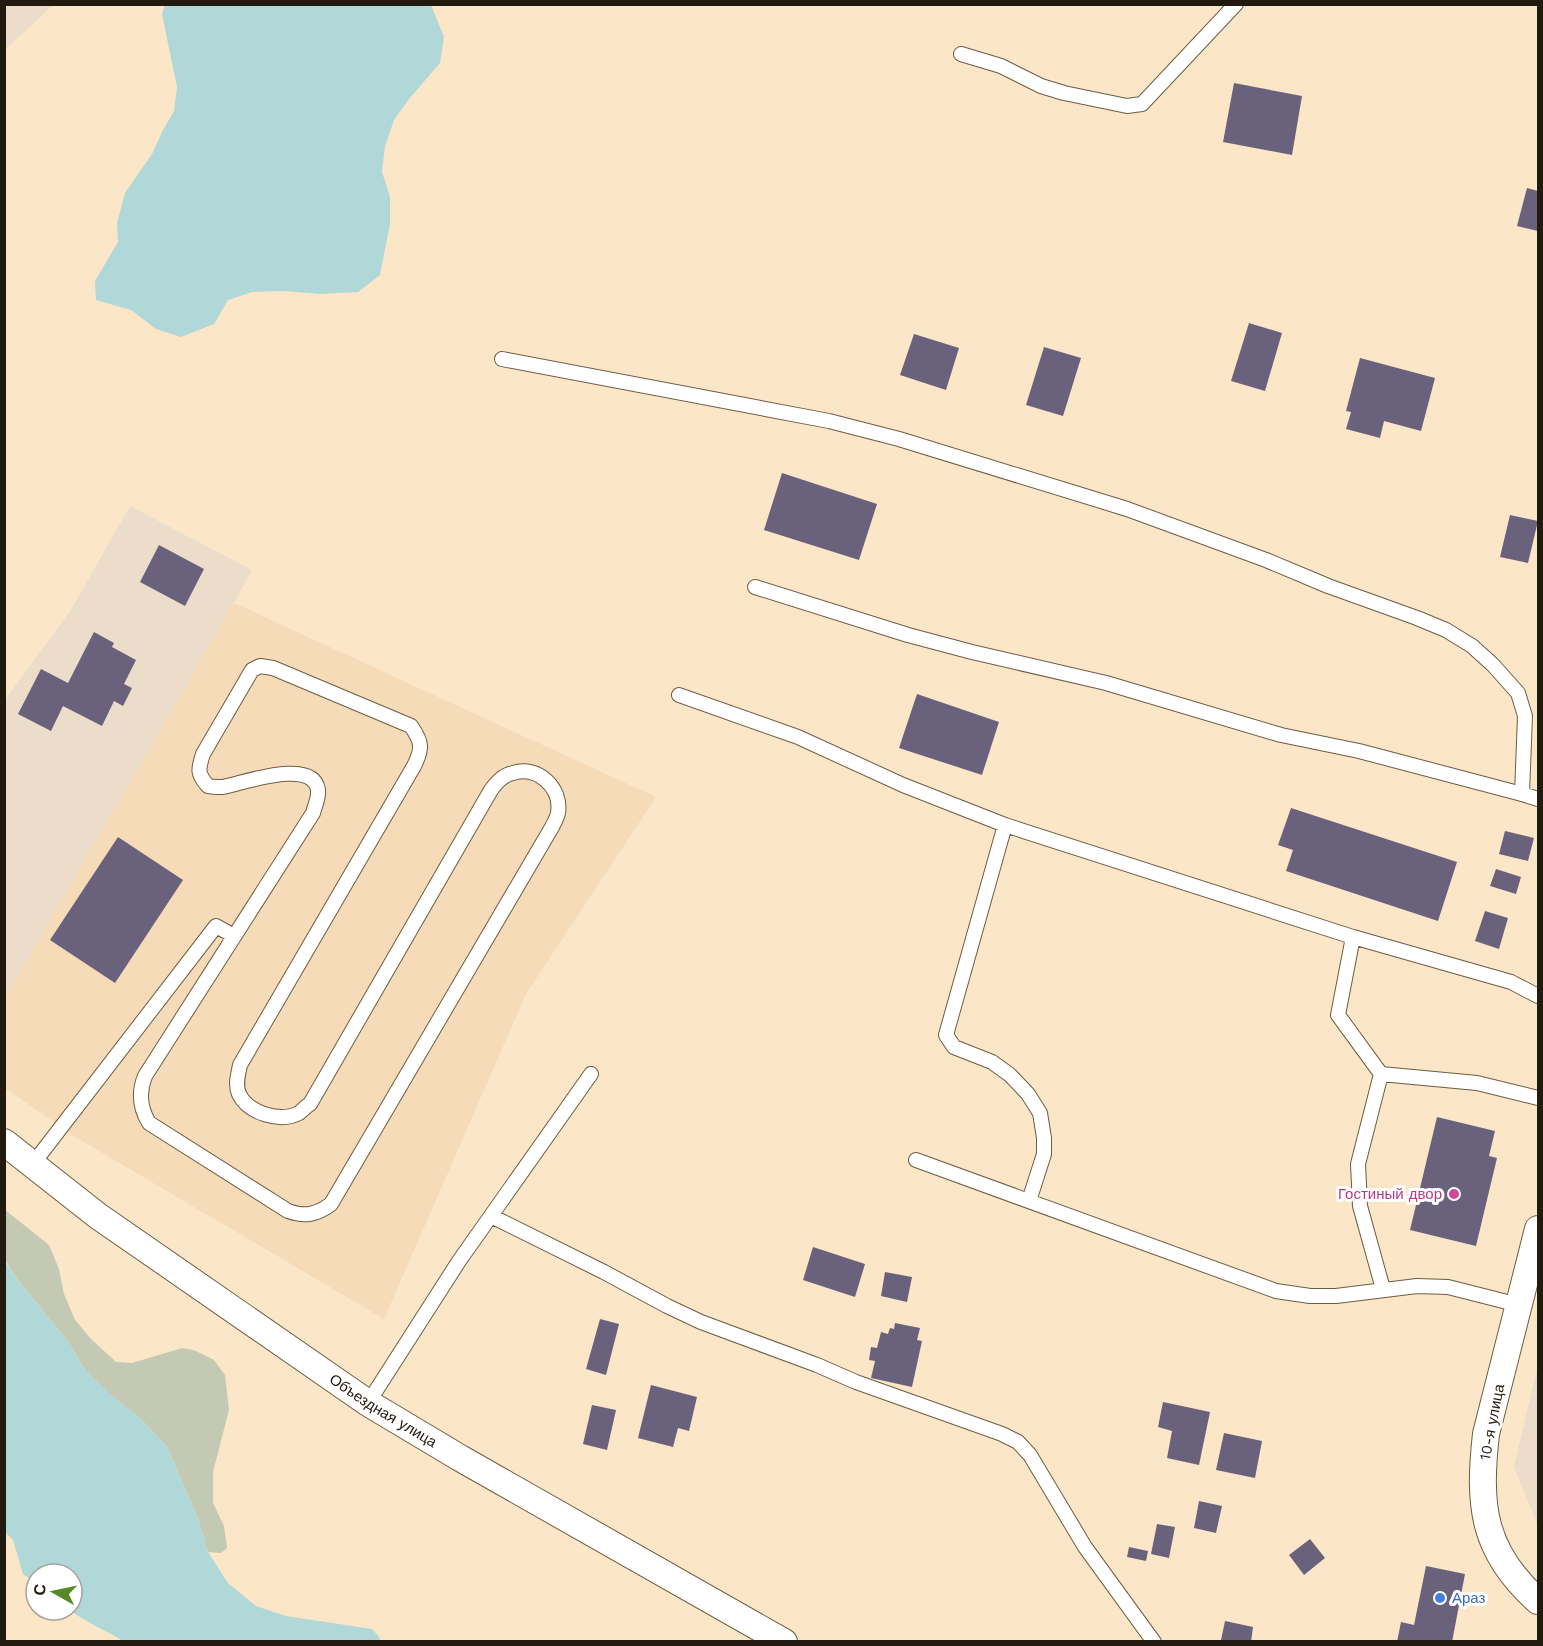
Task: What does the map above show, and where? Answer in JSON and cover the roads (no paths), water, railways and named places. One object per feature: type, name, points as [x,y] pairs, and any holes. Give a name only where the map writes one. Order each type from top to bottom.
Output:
[{"type":"street","name":"Объездная улица","points":[[4,1142],[98,1216],[368,1402],[460,1458],[784,1641]]},
{"type":"street","name":"10-я улица","points":[[1539,1229],[1486,1434],[1482,1468],[1482,1497],[1488,1526],[1502,1558],[1519,1584],[1539,1601]]},
{"type":"lane","points":[[961,54],[1001,66],[1041,86],[1064,93],[1127,106],[1142,104],[1236,4]]},
{"type":"lane","points":[[502,360],[829,421],[898,439],[1127,509],[1257,556],[1328,586],[1446,630],[1472,646],[1518,693],[1525,716],[1522,794]]},
{"type":"lane","points":[[755,587],[908,635],[1106,683],[1281,735],[1359,751],[1539,799]]},
{"type":"lane","points":[[260,666],[273,668],[411,726],[421,744],[414,766],[240,1065],[237,1080],[238,1092],[245,1102],[257,1112],[286,1116],[298,1113],[309,1104],[491,790],[499,780],[512,773],[525,771],[539,775],[549,782],[554,790],[558,800],[558,814],[552,827],[331,1204],[321,1212],[299,1215],[288,1211],[149,1123],[144,1115],[141,1093],[145,1076],[234,936],[313,813],[318,799],[318,787],[312,779],[302,774],[286,773],[220,787],[208,786],[201,778],[199,767],[203,754],[252,670],[260,666]]},
{"type":"lane","points":[[679,695],[798,737],[903,785],[1005,825],[1353,937],[1511,982],[1539,996]]},
{"type":"lane","points":[[1005,825],[946,1035],[954,1047],[992,1062],[1010,1076],[1028,1094],[1040,1113],[1044,1154],[1029,1201]]},
{"type":"lane","points":[[32,1165],[216,926],[234,936]]},
{"type":"lane","points":[[1353,937],[1338,1015],[1381,1074],[1477,1083],[1539,1098]]},
{"type":"lane","points":[[368,1402],[459,1261],[591,1074]]},
{"type":"lane","points":[[1381,1074],[1358,1164],[1360,1206],[1383,1289]]},
{"type":"lane","points":[[916,1160],[1276,1291],[1310,1296],[1336,1296],[1417,1286],[1448,1287],[1519,1305]]},
{"type":"lane","points":[[491,1216],[701,1322],[856,1382],[1002,1434],[1018,1442],[1030,1455],[1085,1547],[1154,1641]]},
{"type":"water","points":[[165,5],[431,5],[444,37],[440,63],[394,120],[385,146],[382,172],[390,197],[390,224],[380,275],[358,292],[320,294],[283,291],[252,292],[228,300],[214,324],[181,337],[156,329],[131,310],[96,300],[95,281],[118,242],[117,223],[125,193],[152,154],[174,111],[177,87],[162,14]]},
{"type":"water","points":[[4,1260],[66,1339],[86,1371],[113,1397],[141,1419],[167,1447],[197,1516],[208,1552],[228,1583],[256,1606],[286,1616],[372,1629],[380,1638],[379,1641],[123,1641],[84,1620],[84,1562],[24,1562],[24,1575],[13,1540],[5,1532]]},
{"type":"place","name":"Гостиный двор","points":[[1454,1194]]},
{"type":"place","name":"Араз","points":[[1440,1598]]}]
